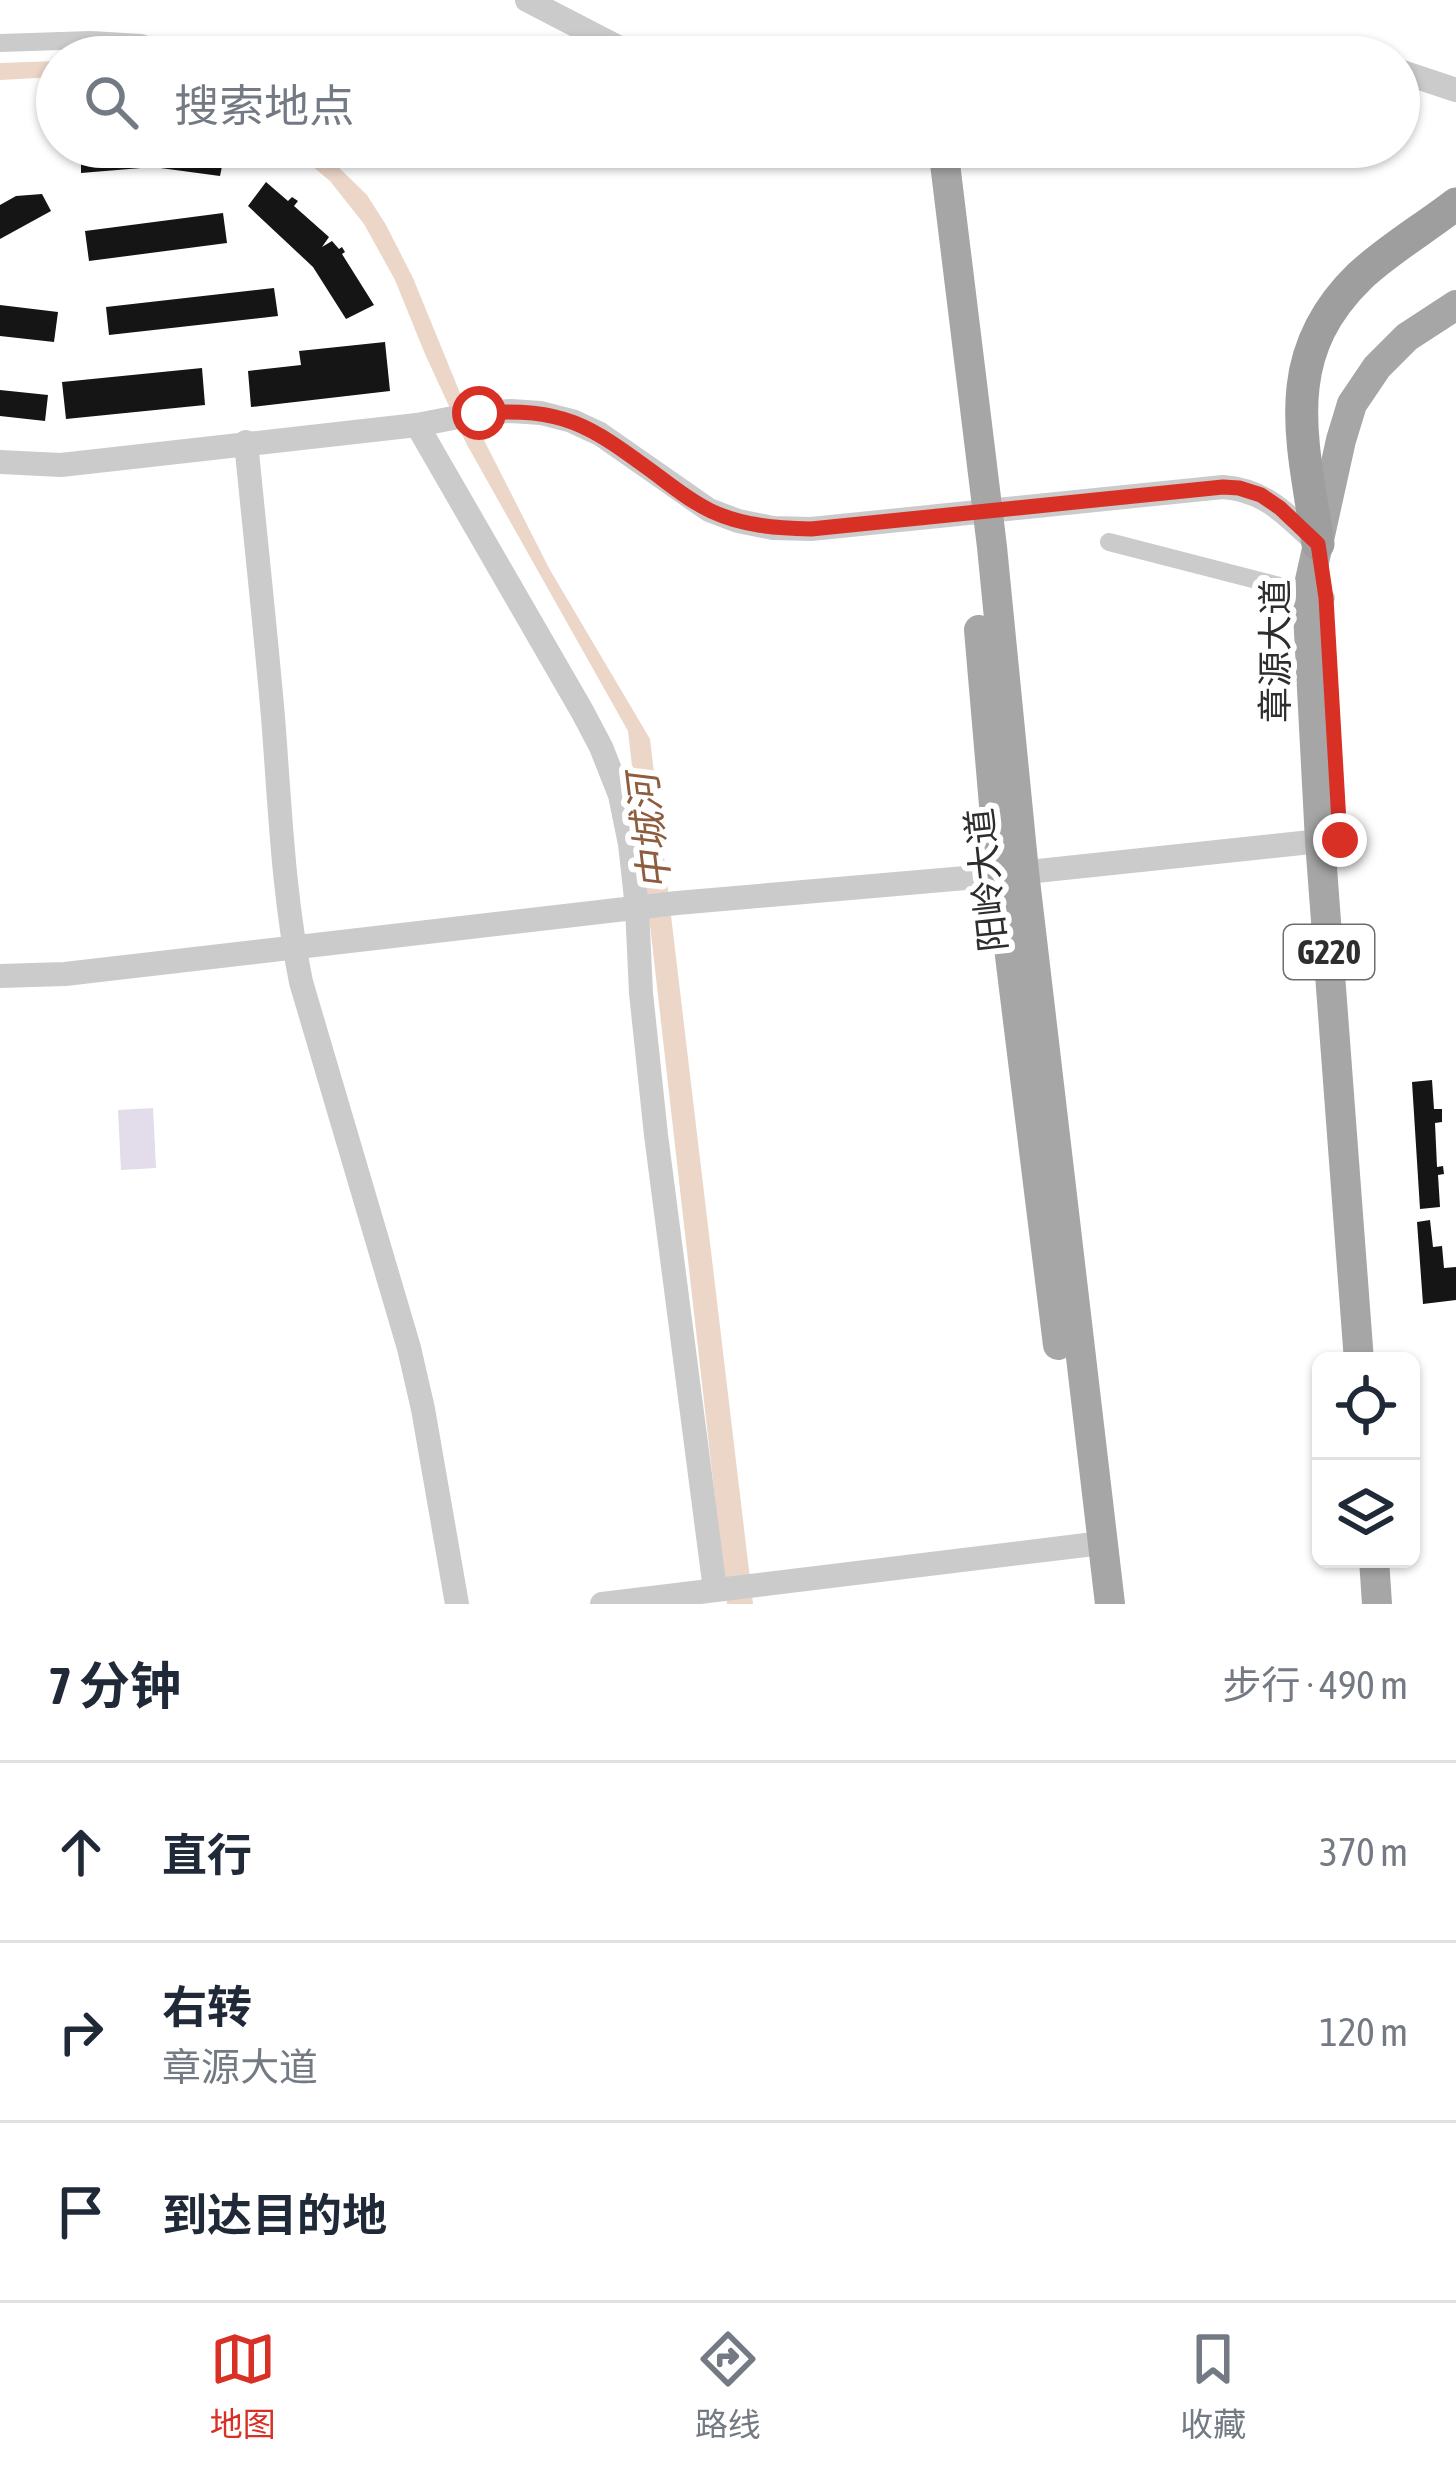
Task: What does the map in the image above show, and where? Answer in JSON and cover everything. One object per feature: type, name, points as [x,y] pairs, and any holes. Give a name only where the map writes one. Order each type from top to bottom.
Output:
[{"type":"highway","name":"G220","points":[[1318,544],[1300,421],[1305,364],[1325,317],[1361,276],[1456,204]]},
{"type":"highway","name":"G220","points":[[1318,544],[1323,368],[1340,329],[1372,291],[1456,226]]},
{"type":"main road","name":"阳岭大道","points":[[928,168],[978,512]]},
{"type":"main road","name":"阳岭大道","points":[[945,168],[1012,873],[1093,1544],[1110,1604]]},
{"type":"main road","name":"章源大道","points":[[1358,1352],[1320,841],[1318,544],[1352,404],[1377,367],[1407,337],[1456,305]]},
{"type":"main road","name":"章源大道","points":[[1316,596],[1340,840],[1378,1352]]},
{"type":"main road","name":"阳岭大道","points":[[1090,1604],[1093,1544]]},
{"type":"main road","points":[[1375,1568],[1377,1604]]},
{"type":"main road","points":[[1395,1568],[1397,1604]]},
{"type":"street","points":[[527,0],[597,36]]},
{"type":"street","points":[[0,43],[36,42]]},
{"type":"street","points":[[1420,78],[1456,89]]},
{"type":"street","points":[[0,462],[61,464],[511,411],[572,421],[600,434],[709,510],[773,528],[811,529],[1223,487],[1261,495],[1318,544]]},
{"type":"street","points":[[417,425],[601,747],[620,795],[637,908],[656,1135],[715,1590]]},
{"type":"street","points":[[246,442],[294,946],[409,1348],[457,1604]]},
{"type":"street","points":[[1109,542],[1316,596]]},
{"type":"street","points":[[0,976],[65,974],[677,903],[1320,841]]},
{"type":"street","points":[[602,1604],[715,1590],[773,1591],[1093,1544]]},
{"type":"shaded area","points":[[153,1108],[156,1168],[121,1170],[118,1110]]},
{"type":"water","points":[[36,62],[36,78],[0,80],[0,63]]},
{"type":"water","name":"中城河","points":[[314,168],[339,168],[367,195],[386,225],[460,393],[550,570],[650,739],[753,1604],[727,1604],[628,731],[466,443],[395,280],[364,224]]},
{"type":"building","points":[[81,168],[141,168],[81,173]]},
{"type":"building","points":[[160,168],[222,168],[220,176]]},
{"type":"building","points":[[266,182],[288,201],[292,197],[298,201],[294,206],[329,237],[322,247],[332,241],[342,247],[374,305],[346,319],[313,267],[248,206]]},
{"type":"building","points":[[42,194],[51,211],[0,239],[0,205],[16,196]]},
{"type":"building","points":[[223,213],[227,243],[89,261],[85,231]]},
{"type":"building","points":[[274,288],[278,316],[109,335],[106,307]]},
{"type":"building","points":[[0,305],[58,312],[54,342],[0,336]]},
{"type":"building","points":[[385,342],[390,391],[251,407],[248,371],[301,365],[299,351]]},
{"type":"building","points":[[202,368],[205,405],[66,419],[62,382]]},
{"type":"building","points":[[0,390],[48,395],[45,421],[0,416]]},
{"type":"building","points":[[1432,1080],[1434,1109],[1442,1109],[1442,1122],[1435,1123],[1437,1167],[1443,1166],[1444,1174],[1438,1175],[1440,1207],[1420,1209],[1412,1082]]},
{"type":"building","points":[[1430,1220],[1433,1247],[1442,1246],[1444,1268],[1456,1267],[1456,1300],[1423,1304],[1417,1222]]},
{"type":"route","points":[[479,413],[542,413],[572,421],[600,434],[709,510],[773,528],[811,529],[1223,487],[1261,495],[1318,544],[1326,598],[1340,840]]}]
